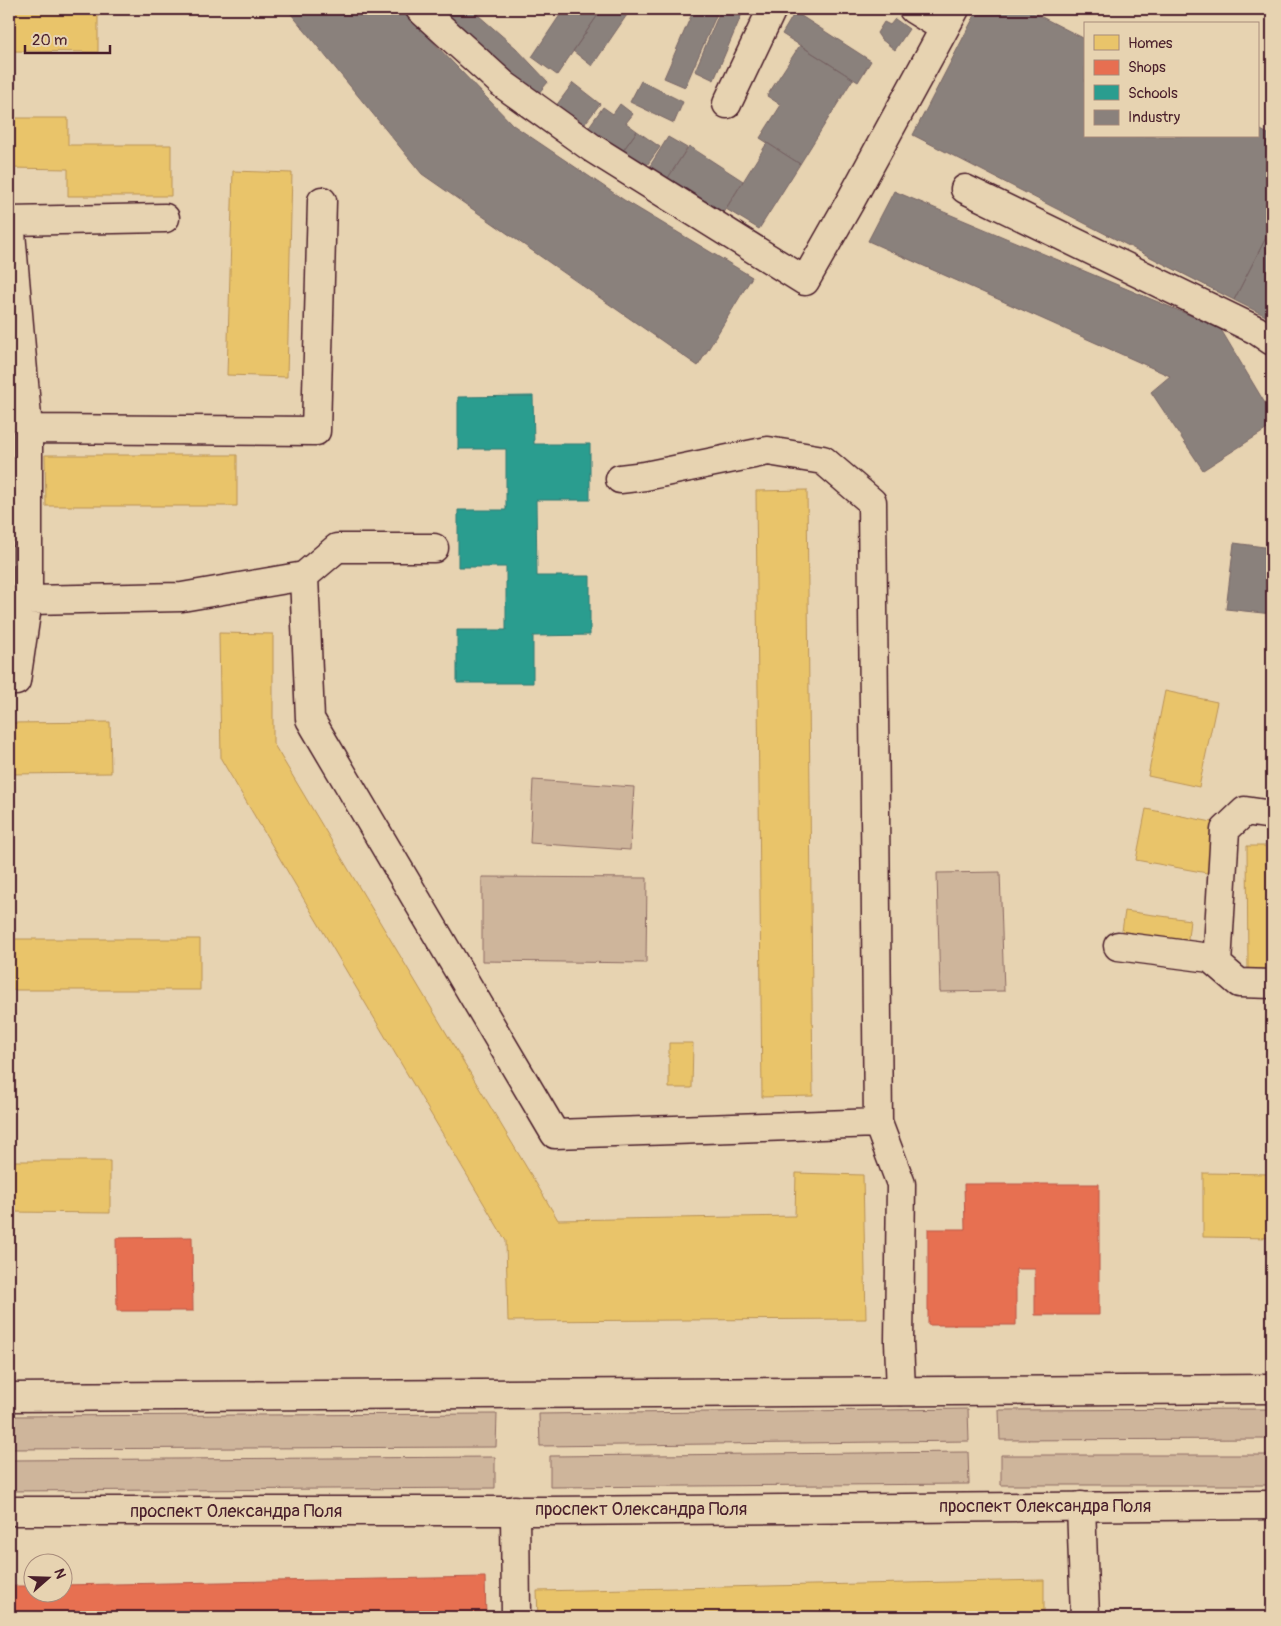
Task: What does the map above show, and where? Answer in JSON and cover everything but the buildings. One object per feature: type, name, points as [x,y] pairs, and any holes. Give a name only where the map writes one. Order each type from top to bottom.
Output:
[{"type":"main road","points":[[420,9],[504,85],[592,148],[805,281],[852,200],[950,18],[913,9]]},
{"type":"main road","points":[[727,104],[772,9]]},
{"type":"main road","points":[[965,189],[1256,330],[1272,341]]},
{"type":"main road","points":[[28,429],[316,431],[322,201]]},
{"type":"main road","points":[[9,681],[16,681],[28,600],[28,429],[9,221],[166,218]]},
{"type":"main road","points":[[620,479],[645,476],[768,451],[823,460],[872,502],[878,1123],[901,1184],[899,1342],[901,1391]]},
{"type":"main road","points":[[28,600],[182,597],[304,576],[337,548],[434,548]]},
{"type":"main road","points":[[304,576],[310,719],[555,1134],[878,1123]]},
{"type":"main road","points":[[1217,964],[1225,830],[1246,811],[1272,815]]},
{"type":"main road","points":[[1118,946],[1210,958],[1239,983],[1272,984]]},
{"type":"main road","points":[[9,1397],[1272,1389]]},
{"type":"main road","name":"проспект Олександра Поля","points":[[9,1511],[1272,1505]]},
{"type":"main road","points":[[1081,1506],[1085,1617]]},
{"type":"main road","points":[[514,1510],[516,1617]]},
{"type":"shaded area","points":[[533,780],[634,787],[630,850],[530,843]]},
{"type":"shaded area","points":[[1000,872],[1004,991],[940,992],[937,873]]},
{"type":"shaded area","points":[[482,877],[647,878],[646,963],[482,961]]},
{"type":"shaded area","points":[[968,1409],[969,1441],[540,1446],[539,1414]]},
{"type":"shaded area","points":[[1272,1409],[1272,1439],[1000,1440],[999,1410]]},
{"type":"shaded area","points":[[497,1414],[496,1447],[9,1449],[9,1416]]},
{"type":"shaded area","points":[[968,1452],[969,1484],[550,1487],[550,1456]]},
{"type":"shaded area","points":[[1001,1455],[1272,1455],[1272,1485],[1001,1485]]},
{"type":"shaded area","points":[[495,1457],[495,1488],[9,1491],[9,1460]]}]
